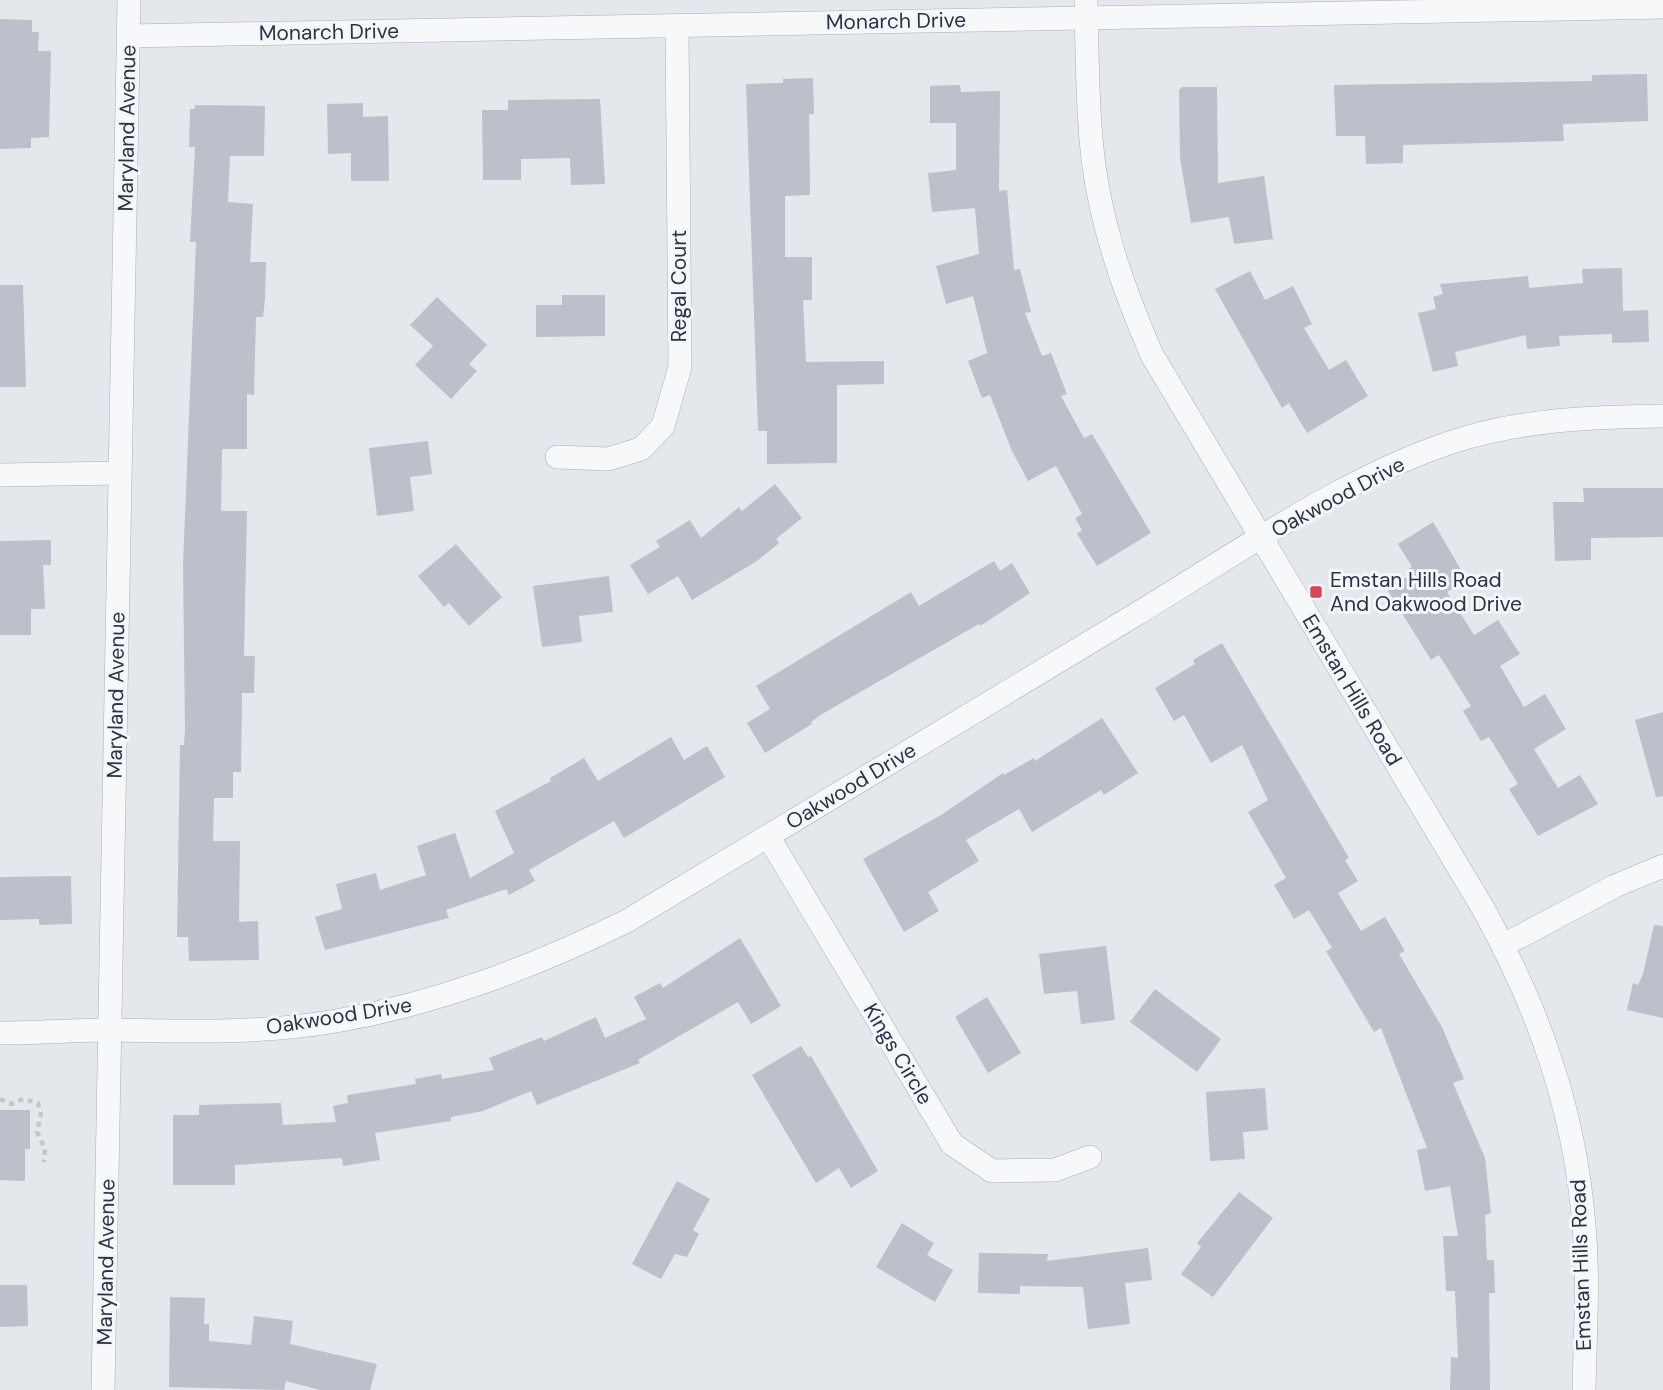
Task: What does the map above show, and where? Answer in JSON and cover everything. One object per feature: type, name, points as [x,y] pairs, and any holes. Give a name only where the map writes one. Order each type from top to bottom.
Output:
[{"type":"street","name":"Maryland Avenue","points":[[103,1390],[129,0]]},
{"type":"street","name":"Monarch Drive","points":[[129,36],[677,26],[1086,9],[1663,7]]},
{"type":"street","name":"Emstan Hills Road","points":[[1086,9],[1093,156],[1113,251],[1130,304],[1179,404],[1504,945],[1549,1049],[1566,1108],[1578,1167],[1586,1264],[1584,1390]]},
{"type":"street","name":"Regal Court","points":[[557,457],[608,459],[641,449],[663,426],[680,367],[677,26]]},
{"type":"street","name":"Oakwood Drive","points":[[0,1033],[256,1030],[333,1021],[447,995],[557,955],[627,920],[1260,539],[1376,473],[1466,438],[1561,420],[1663,416]]},
{"type":"street","points":[[0,475],[120,473]]},
{"type":"street","name":"Kings Circle","points":[[768,836],[952,1144],[992,1171],[1055,1170],[1090,1157]]},
{"type":"street","points":[[1504,945],[1615,886],[1663,866]]},
{"type":"path","points":[[0,1099],[12,1104],[23,1099],[38,1103],[41,1115],[37,1132],[45,1149],[44,1162]]},
{"type":"building","points":[[0,19],[32,20],[32,32],[39,32],[38,51],[51,51],[49,137],[31,138],[31,148],[0,149]]},
{"type":"building","points":[[1647,74],[1648,121],[1563,124],[1564,141],[1403,145],[1403,163],[1366,164],[1365,136],[1336,136],[1334,85],[1592,81],[1592,75]]},
{"type":"building","points":[[813,78],[814,114],[809,114],[810,195],[785,196],[785,257],[812,257],[812,300],[803,300],[806,362],[884,361],[884,384],[837,385],[837,463],[767,464],[767,431],[758,431],[746,84],[783,83],[783,79]]},
{"type":"building","points":[[960,85],[961,92],[1000,91],[999,191],[1007,190],[1014,270],[1020,269],[1031,312],[1025,313],[1042,356],[1051,353],[1067,394],[1061,396],[1084,438],[1092,434],[1151,533],[1097,566],[1077,534],[1082,530],[1075,518],[1082,514],[1056,466],[1028,481],[1012,451],[990,395],[982,398],[968,361],[987,353],[973,296],[946,304],[936,266],[979,254],[975,208],[932,212],[928,173],[956,170],[956,123],[930,123],[930,86]]},
{"type":"building","points":[[1182,87],[1217,87],[1218,183],[1264,176],[1273,239],[1234,244],[1229,217],[1191,223],[1180,158],[1179,90]]},
{"type":"building","points":[[600,99],[605,184],[571,185],[570,158],[521,159],[521,180],[483,180],[482,110],[508,110],[508,100]]},
{"type":"building","points":[[363,103],[363,117],[388,116],[389,181],[351,181],[351,153],[328,154],[327,104]]},
{"type":"building","points":[[195,105],[265,106],[264,156],[230,156],[228,202],[253,204],[250,262],[266,262],[263,317],[256,317],[254,395],[247,394],[247,449],[222,449],[221,511],[247,511],[244,656],[255,656],[254,693],[242,693],[241,772],[233,772],[233,798],[214,798],[213,841],[240,841],[239,922],[258,921],[259,960],[189,961],[188,937],[177,937],[180,745],[184,745],[185,729],[183,565],[196,242],[190,242],[195,147],[189,147],[190,109],[195,109]]},
{"type":"building","points":[[1622,268],[1623,311],[1648,310],[1649,342],[1612,343],[1612,334],[1559,336],[1560,346],[1527,349],[1526,335],[1455,352],[1458,366],[1433,372],[1418,313],[1436,309],[1433,297],[1443,294],[1440,284],[1528,276],[1529,288],[1583,283],[1582,269]]},
{"type":"building","points":[[1250,271],[1265,300],[1293,286],[1312,324],[1304,328],[1329,370],[1346,360],[1368,396],[1307,433],[1289,403],[1282,408],[1215,289]]},
{"type":"building","points":[[0,285],[23,285],[26,387],[0,387]]},
{"type":"building","points":[[562,295],[605,295],[605,336],[536,337],[536,305],[562,305]]},
{"type":"building","points":[[437,297],[487,345],[469,364],[477,371],[451,399],[415,365],[433,346],[410,325]]},
{"type":"building","points":[[428,441],[432,474],[410,477],[414,511],[377,516],[369,448]]},
{"type":"building","points":[[775,484],[802,518],[776,539],[779,543],[757,561],[692,600],[678,576],[648,594],[630,565],[660,547],[656,541],[690,520],[701,538],[739,507],[742,511]]},
{"type":"building","points":[[1583,488],[1663,488],[1663,537],[1591,538],[1591,560],[1555,561],[1553,502],[1584,502]]},
{"type":"building","points":[[1433,522],[1467,580],[1447,592],[1474,635],[1498,620],[1520,654],[1500,666],[1524,707],[1545,694],[1566,729],[1534,749],[1558,788],[1580,775],[1598,804],[1538,836],[1509,789],[1518,784],[1489,737],[1481,741],[1463,711],[1471,706],[1439,655],[1431,660],[1387,589],[1412,574],[1408,569],[1412,567],[1398,544]]},
{"type":"building","points":[[51,540],[51,565],[43,565],[45,609],[31,609],[31,635],[0,635],[0,541]]},
{"type":"building","points":[[456,544],[502,597],[469,626],[449,603],[444,607],[418,576]]},
{"type":"building","points":[[994,561],[1000,571],[1012,563],[1030,593],[980,626],[979,624],[822,714],[811,722],[812,724],[765,753],[747,723],[770,709],[756,686],[911,592],[919,606]]},
{"type":"building","points":[[609,576],[613,612],[579,616],[582,642],[542,647],[533,586]]},
{"type":"building","points":[[1222,643],[1349,858],[1345,860],[1358,881],[1338,893],[1361,931],[1385,917],[1405,951],[1399,954],[1442,1027],[1464,1079],[1453,1083],[1485,1158],[1491,1213],[1485,1215],[1487,1260],[1494,1260],[1495,1293],[1489,1293],[1490,1390],[1450,1390],[1451,1357],[1458,1358],[1455,1291],[1446,1291],[1443,1236],[1458,1236],[1450,1186],[1425,1191],[1417,1150],[1427,1148],[1381,1028],[1374,1032],[1326,951],[1332,948],[1309,910],[1294,919],[1274,885],[1286,878],[1248,812],[1268,800],[1242,745],[1211,763],[1184,715],[1174,721],[1155,688],[1195,664],[1193,660]]},
{"type":"building","points":[[1663,712],[1663,796],[1656,797],[1635,720]]},
{"type":"building","points":[[1102,718],[1138,773],[1104,795],[1101,790],[1032,832],[1019,809],[966,840],[979,861],[928,892],[939,911],[904,932],[863,859],[941,815],[1003,773],[1004,775],[1034,758],[1035,761]]},
{"type":"building","points":[[671,737],[684,760],[707,746],[725,777],[624,838],[614,821],[529,870],[535,881],[509,895],[506,889],[446,910],[449,918],[325,950],[315,917],[342,909],[336,884],[376,873],[380,890],[426,875],[417,846],[455,833],[470,878],[514,853],[495,811],[551,781],[550,778],[584,758],[598,781]]},
{"type":"building","points":[[71,876],[72,924],[39,925],[39,919],[0,920],[0,877]]},
{"type":"building","points":[[1654,925],[1663,926],[1663,1018],[1627,1010],[1633,983],[1638,985],[1643,974]]},
{"type":"building","points":[[740,938],[781,1006],[751,1024],[738,1002],[638,1060],[640,1063],[537,1105],[531,1091],[483,1111],[451,1117],[451,1121],[375,1133],[380,1160],[343,1166],[342,1158],[235,1165],[235,1185],[173,1185],[173,1115],[199,1115],[199,1105],[281,1103],[283,1125],[336,1122],[333,1106],[348,1103],[347,1095],[416,1084],[415,1079],[441,1074],[442,1079],[494,1070],[489,1058],[542,1037],[544,1041],[596,1017],[605,1038],[646,1019],[634,997],[660,983],[663,988]]},
{"type":"building","points":[[1106,946],[1115,1020],[1081,1024],[1077,991],[1044,994],[1039,954]]},
{"type":"building","points":[[1155,989],[1221,1039],[1197,1072],[1130,1022]]},
{"type":"building","points":[[987,997],[1021,1053],[988,1073],[955,1017]]},
{"type":"building","points":[[801,1046],[808,1057],[811,1056],[878,1171],[851,1188],[839,1168],[816,1183],[752,1075]]},
{"type":"building","points":[[1265,1088],[1268,1130],[1243,1132],[1245,1159],[1210,1161],[1206,1092]]},
{"type":"building","points":[[0,1110],[30,1110],[30,1149],[25,1149],[25,1181],[0,1180]]},
{"type":"building","points":[[677,1181],[710,1199],[693,1230],[699,1234],[687,1257],[675,1254],[661,1279],[632,1264]]},
{"type":"building","points":[[1239,1192],[1273,1218],[1213,1297],[1181,1274],[1201,1247],[1197,1243]]},
{"type":"building","points":[[902,1223],[934,1243],[927,1255],[953,1270],[935,1302],[876,1267]]},
{"type":"building","points":[[1148,1248],[1152,1280],[1125,1283],[1130,1324],[1088,1329],[1083,1287],[1020,1286],[1020,1294],[978,1293],[979,1253],[1048,1254],[1047,1261]]},
{"type":"building","points":[[0,1285],[27,1285],[28,1326],[0,1327]]},
{"type":"building","points":[[170,1297],[205,1298],[204,1324],[209,1324],[209,1341],[251,1345],[254,1316],[293,1321],[290,1344],[377,1364],[370,1390],[320,1390],[286,1381],[284,1390],[169,1387]]},
{"type":"place","name":"Emstan Hills Road And Oakwood Drive","points":[[1316,592]]}]
